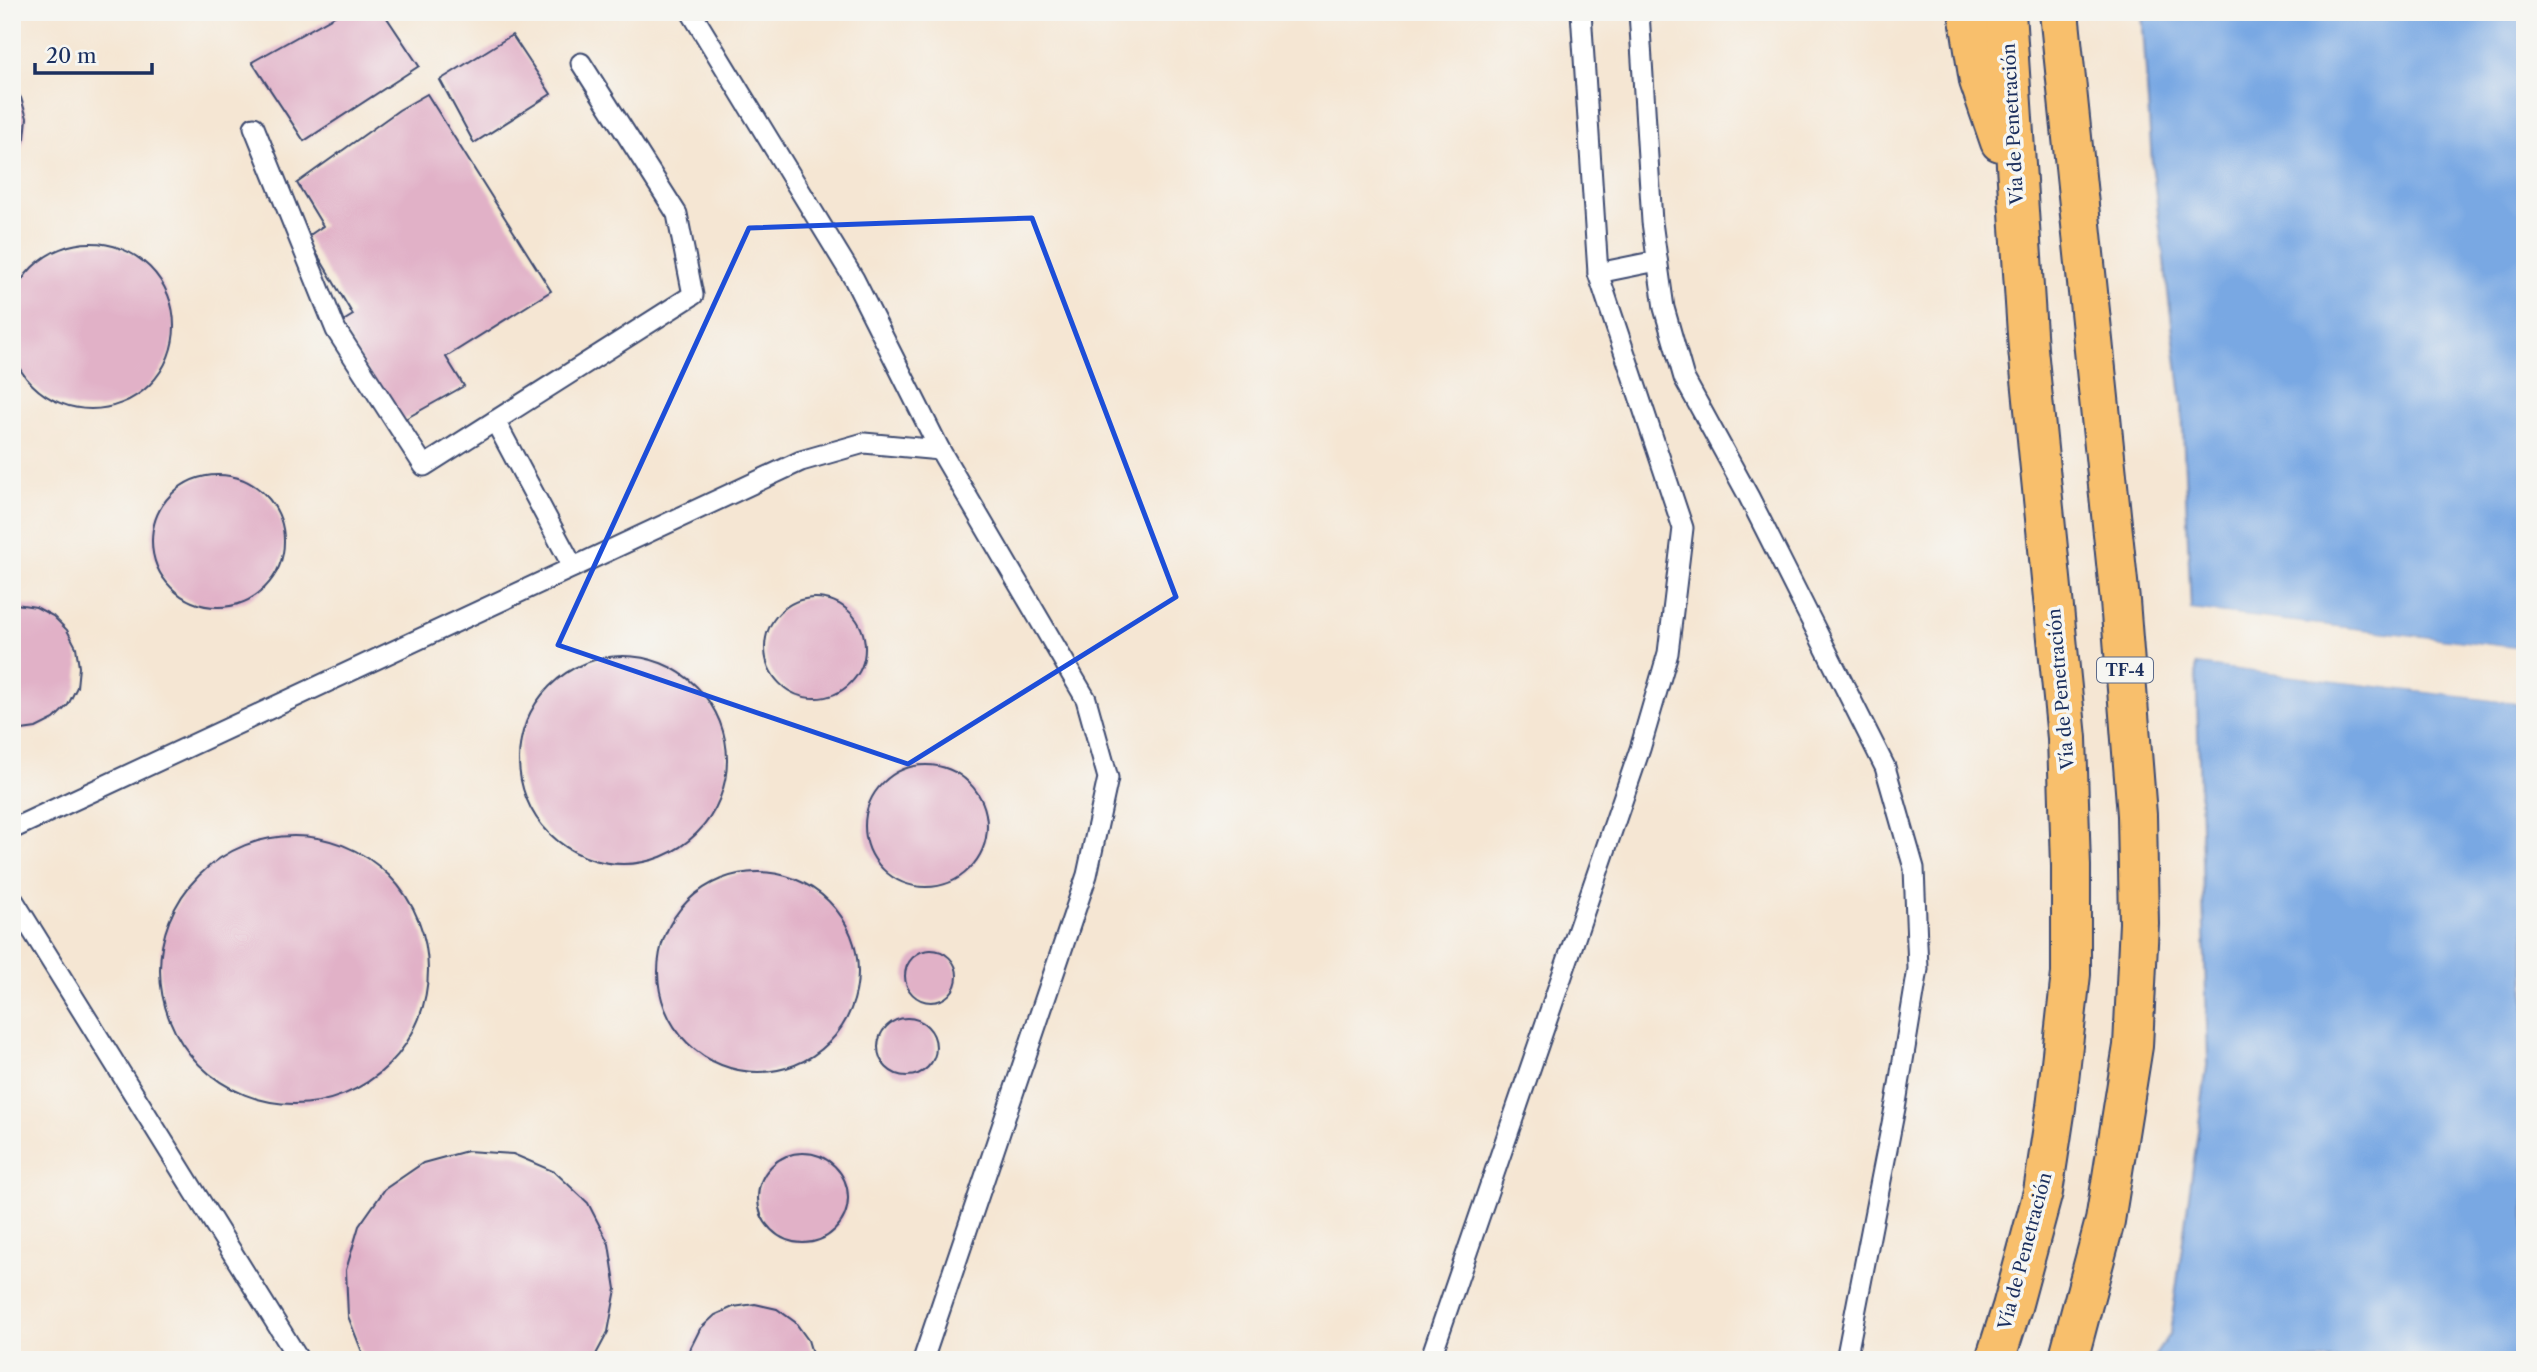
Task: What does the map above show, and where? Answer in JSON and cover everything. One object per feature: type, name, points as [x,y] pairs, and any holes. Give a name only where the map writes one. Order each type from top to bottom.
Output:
[{"type":"highway","points":[[1968,12],[1979,80],[2016,190]]},
{"type":"highway","name":"Vía de Penetración","points":[[1995,1360],[2043,1192],[2071,974],[2067,738],[2028,349],[2006,12]]},
{"type":"highway","name":"TF-4","points":[[2059,12],[2120,601],[2137,816],[2139,909],[2133,1046],[2105,1221],[2073,1342]]},
{"type":"lane","points":[[691,12],[854,279],[940,450],[1086,699],[1108,778],[1087,875],[923,1360]]},
{"type":"lane","points":[[1430,1360],[1640,749],[1668,653],[1683,528],[1598,273],[1581,12]]},
{"type":"lane","points":[[1639,12],[1651,222],[1664,308],[1684,379],[1755,509],[1885,767],[1913,867],[1917,969],[1896,1103],[1846,1360]]},
{"type":"lane","points":[[254,127],[336,330],[424,466],[693,295],[677,215],[581,63]]},
{"type":"lane","points":[[1598,273],[1657,261]]},
{"type":"lane","points":[[495,421],[573,567]]},
{"type":"lane","points":[[12,829],[801,461],[864,443],[940,450]]},
{"type":"lane","points":[[12,898],[299,1360]]},
{"type":"highlighted area","points":[[1032,218],[1176,597],[908,764],[558,645],[749,228]]},
{"type":"water","points":[[2142,12],[2525,12],[2525,649],[2191,610],[2182,405],[2152,163]]},
{"type":"water","points":[[2196,664],[2525,704],[2525,1360],[2152,1360],[2170,1333],[2208,1059]]},
{"type":"pier","points":[[2191,610],[2525,649],[2525,652],[2191,614]]},
{"type":"pier","points":[[2196,661],[2525,701],[2525,704],[2196,664]]},
{"type":"building","points":[[342,12],[383,12],[419,66],[304,141],[252,62]]},
{"type":"building","points":[[512,35],[551,94],[474,143],[440,80]]},
{"type":"building","points":[[12,84],[21,98],[27,118],[25,138],[18,157],[12,164]]},
{"type":"building","points":[[427,94],[551,291],[446,357],[464,386],[398,423],[340,323],[353,315],[307,237],[323,226],[297,183],[399,110]]},
{"type":"building","points":[[91,243],[123,249],[150,267],[168,294],[174,326],[168,358],[150,385],[123,403],[91,409],[59,403],[32,385],[14,358],[8,326],[14,294],[32,267],[59,249]]},
{"type":"building","points":[[218,475],[243,480],[264,495],[279,516],[284,541],[279,566],[264,587],[243,602],[218,607],[193,602],[172,587],[157,566],[152,541],[157,516],[172,495],[193,480]]},
{"type":"building","points":[[815,598],[834,602],[850,613],[861,629],[865,648],[861,667],[850,683],[834,694],[815,698],[796,694],[780,683],[769,667],[765,648],[769,629],[780,613],[796,602]]},
{"type":"building","points":[[12,605],[36,607],[53,616],[67,630],[76,647],[79,667],[77,687],[68,705],[54,719],[36,728],[12,731]]},
{"type":"building","points":[[623,656],[663,664],[681,673],[697,686],[710,702],[719,720],[727,760],[719,800],[710,818],[697,834],[681,847],[663,856],[623,864],[583,856],[565,847],[549,834],[536,818],[527,800],[519,760],[527,720],[536,702],[549,686],[565,673],[583,664]]},
{"type":"building","points":[[926,765],[949,770],[969,783],[982,803],[987,826],[982,849],[969,869],[949,882],[926,887],[903,882],[883,869],[870,849],[865,826],[870,803],[883,783],[903,770]]},
{"type":"building","points":[[294,836],[320,838],[345,846],[369,858],[389,875],[406,895],[418,919],[426,944],[426,996],[418,1021],[406,1045],[389,1065],[369,1082],[345,1094],[320,1102],[294,1104],[268,1102],[243,1094],[219,1082],[199,1065],[182,1045],[170,1021],[162,996],[160,970],[162,944],[170,919],[182,895],[199,875],[219,858],[243,846],[268,838]]},
{"type":"building","points":[[758,872],[796,880],[829,901],[850,934],[858,972],[850,1010],[829,1043],[796,1064],[758,1072],[720,1064],[687,1043],[666,1010],[658,972],[666,934],[687,901],[720,880]]},
{"type":"building","points":[[931,950],[941,952],[949,958],[955,966],[955,986],[949,994],[941,1000],[931,1002],[921,1000],[913,994],[907,986],[905,976],[907,966],[913,958],[921,952]]},
{"type":"building","points":[[907,1018],[928,1026],[936,1047],[928,1068],[907,1076],[886,1068],[878,1047],[886,1026]]},
{"type":"building","points":[[12,1125],[15,1132],[17,1171],[13,1182]]},
{"type":"building","points":[[467,1151],[513,1154],[555,1172],[588,1203],[609,1244],[616,1289],[608,1332],[593,1360],[367,1360],[364,1357],[348,1316],[346,1270],[359,1226],[385,1189],[423,1163]]},
{"type":"building","points":[[803,1153],[820,1157],[835,1166],[844,1181],[848,1198],[844,1215],[835,1230],[820,1239],[803,1243],[786,1239],[771,1230],[762,1215],[758,1198],[762,1181],[771,1166],[786,1157]]},
{"type":"building","points":[[755,1304],[777,1309],[795,1322],[808,1340],[814,1360],[688,1360],[700,1329],[715,1315],[733,1307]]}]
